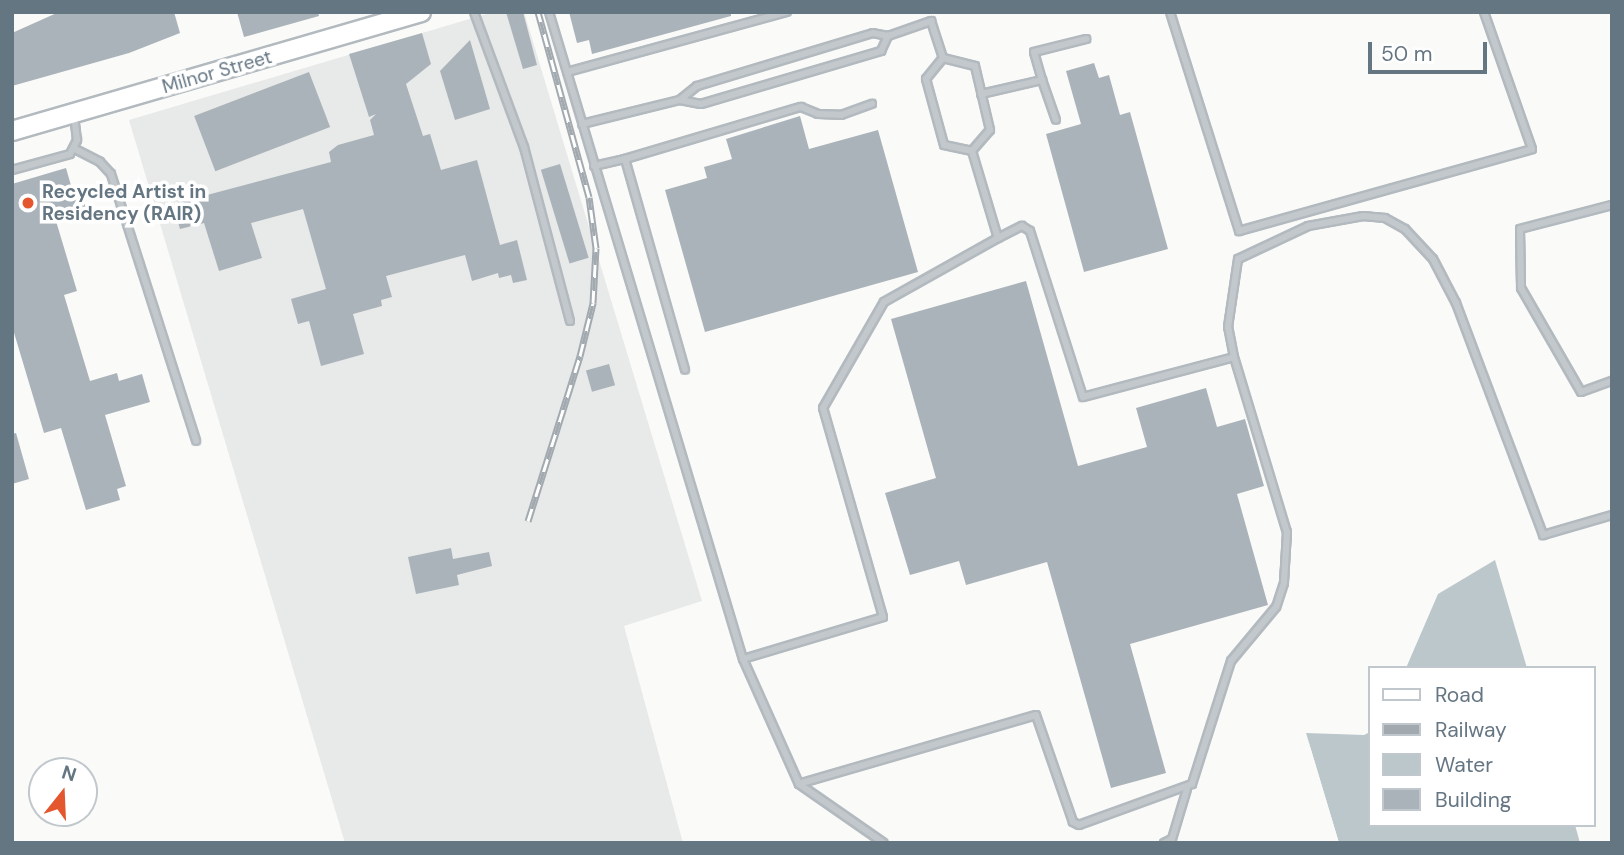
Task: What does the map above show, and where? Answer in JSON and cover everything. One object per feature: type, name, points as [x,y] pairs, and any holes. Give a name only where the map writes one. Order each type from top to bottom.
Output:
[{"type":"main road","name":"Milnor Street","points":[[12,131],[421,12]]},
{"type":"lane","points":[[474,12],[524,147],[570,321]]},
{"type":"lane","points":[[549,12],[743,660],[799,784],[884,843]]},
{"type":"lane","points":[[567,72],[787,12]]},
{"type":"lane","points":[[1170,12],[1239,232],[1532,149],[1484,12]]},
{"type":"lane","points":[[680,100],[697,86],[873,33],[888,36],[931,21],[943,58]]},
{"type":"lane","points":[[582,124],[680,100],[701,104],[881,51],[888,36]]},
{"type":"lane","points":[[1056,120],[1034,52],[1086,39]]},
{"type":"lane","points":[[943,58],[975,66],[990,130],[972,151]]},
{"type":"lane","points":[[943,58],[926,79],[944,145],[972,151]]},
{"type":"lane","points":[[981,94],[1042,80]]},
{"type":"lane","points":[[594,166],[802,107],[818,114],[841,115],[872,104]]},
{"type":"lane","points":[[74,114],[75,149]]},
{"type":"lane","points":[[12,170],[75,149],[100,162],[111,174],[196,441]]},
{"type":"lane","points":[[972,151],[998,239]]},
{"type":"lane","points":[[625,159],[685,370]]},
{"type":"lane","points":[[1612,205],[1520,229],[1521,288],[1581,392],[1612,381]]},
{"type":"lane","points":[[1164,843],[1172,839],[1231,661],[1266,621],[1284,583],[1287,532],[1234,357],[1228,327],[1238,260],[1308,226],[1363,216],[1385,218],[1405,229],[1433,259],[1455,303],[1543,535],[1612,515]]},
{"type":"lane","points":[[743,660],[883,617],[823,408],[884,303],[1022,226],[1030,230],[1083,397],[1234,357]]},
{"type":"lane","points":[[799,784],[1036,715],[1061,791],[1079,825],[1187,789]]},
{"type":"shaded area","points":[[493,12],[524,12],[702,601],[624,626],[683,843],[345,843],[129,120]]},
{"type":"water","points":[[1495,560],[1526,666],[1407,666],[1438,594]]},
{"type":"water","points":[[1306,733],[1368,733],[1368,827],[1576,827],[1580,843],[1339,843]]},
{"type":"pier","points":[[1306,733],[1339,843],[1336,843]]},
{"type":"building","points":[[59,12],[174,12],[180,33],[129,53],[12,86],[12,33]]},
{"type":"building","points":[[237,12],[318,12],[319,16],[244,37]]},
{"type":"building","points":[[506,12],[523,12],[537,65],[523,69]]},
{"type":"building","points":[[569,12],[731,12],[731,16],[592,54],[589,40],[577,43]]},
{"type":"building","points":[[422,33],[431,64],[406,84],[423,136],[430,134],[441,170],[477,160],[500,245],[517,240],[527,280],[513,283],[511,275],[499,278],[498,273],[472,281],[465,255],[386,276],[392,297],[381,300],[382,306],[353,314],[364,354],[321,366],[309,321],[298,324],[291,299],[326,289],[303,209],[251,223],[262,258],[219,271],[204,223],[180,229],[173,204],[331,162],[329,152],[338,145],[374,135],[370,120],[376,114],[369,117],[349,54]]},
{"type":"building","points":[[470,40],[490,109],[455,120],[440,71]]},
{"type":"building","points":[[1094,63],[1099,78],[1109,75],[1120,115],[1130,112],[1168,249],[1084,272],[1046,134],[1081,124],[1066,71]]},
{"type":"building","points":[[309,72],[330,127],[215,171],[194,116]]},
{"type":"building","points":[[800,116],[809,149],[878,130],[918,272],[705,332],[665,190],[707,178],[704,167],[732,159],[726,139]]},
{"type":"building","points":[[560,164],[589,258],[570,264],[541,170]]},
{"type":"building","points":[[66,168],[74,196],[82,194],[87,212],[56,221],[77,291],[64,295],[90,381],[117,373],[119,381],[142,374],[150,402],[105,415],[126,486],[117,489],[120,500],[86,510],[61,428],[44,433],[12,326],[12,184]]},
{"type":"building","points":[[1026,281],[1078,466],[1147,447],[1136,408],[1206,388],[1217,427],[1245,419],[1264,486],[1237,494],[1268,605],[1130,644],[1166,773],[1111,788],[1047,562],[966,585],[959,561],[910,575],[885,493],[936,478],[891,319]]},
{"type":"building","points":[[609,364],[615,385],[592,392],[586,371]]},
{"type":"building","points":[[16,433],[29,479],[12,484],[12,434]]},
{"type":"building","points":[[451,548],[453,559],[489,552],[492,566],[457,575],[459,585],[416,594],[408,557]]},
{"type":"railway","points":[[528,521],[580,356],[593,303],[596,248],[589,197],[538,12]]},
{"type":"place","name":"Recycled Artist in Residency (RAIR)","points":[[28,203]]}]
